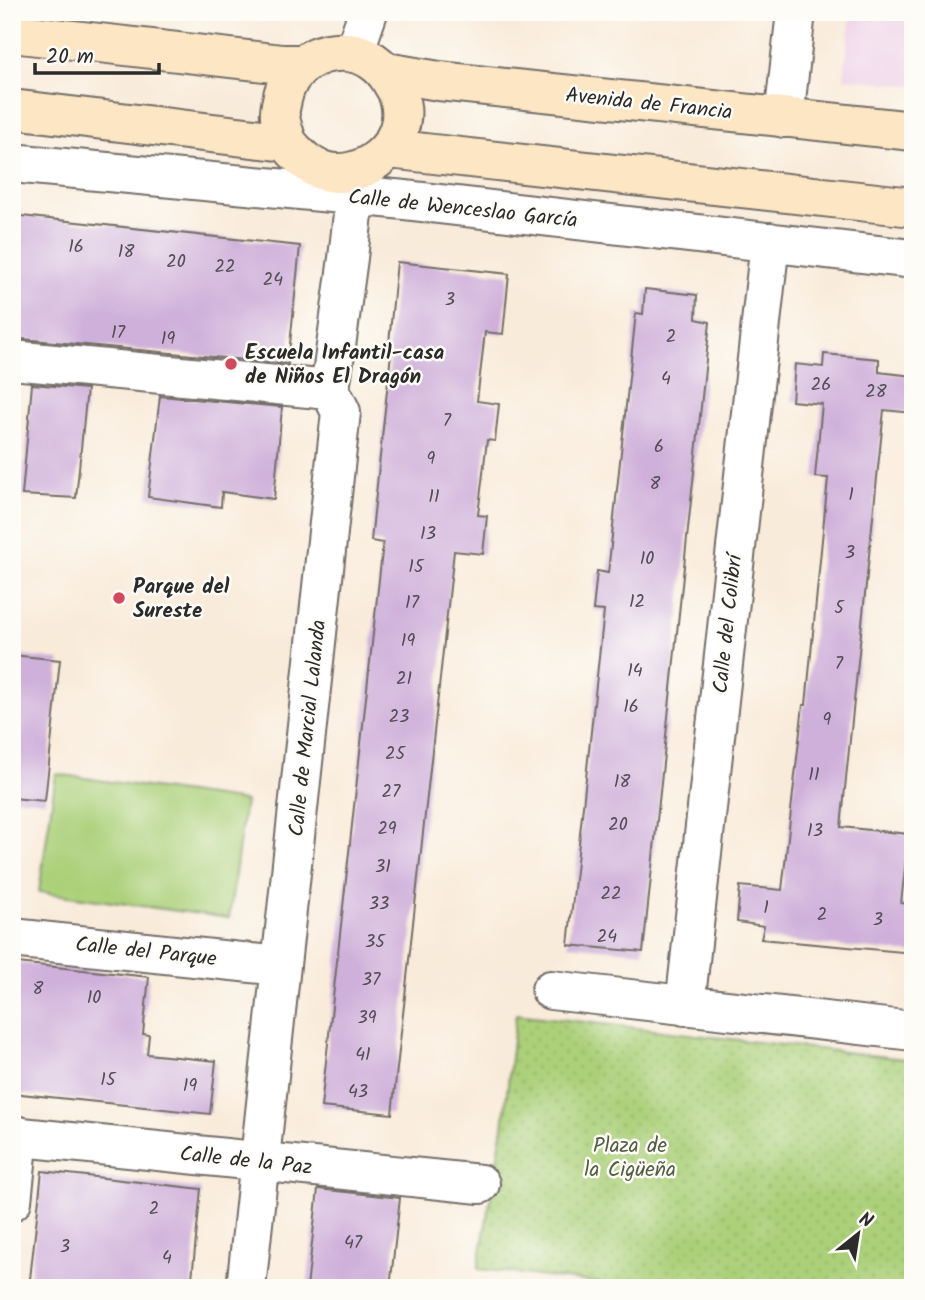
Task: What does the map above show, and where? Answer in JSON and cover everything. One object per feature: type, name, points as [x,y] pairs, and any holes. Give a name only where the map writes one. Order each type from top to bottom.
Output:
[{"type":"street","points":[[368,12],[354,52],[336,51],[318,55],[302,64],[285,86],[279,114],[287,142],[299,157],[315,168],[334,172],[354,184],[389,149],[400,124],[399,97],[386,72]]},
{"type":"street","points":[[784,118],[796,12]]},
{"type":"street","points":[[12,33],[282,64],[302,64]]},
{"type":"street","name":"Avenida de Francia","points":[[354,52],[372,60],[386,72],[439,81],[913,131]]},
{"type":"street","points":[[12,109],[287,142]]},
{"type":"street","points":[[389,149],[913,207]]},
{"type":"street","name":"Calle de Wenceslao García","points":[[12,163],[354,184],[405,200],[913,259]]},
{"type":"street","name":"Calle de Marcial Lalanda","points":[[246,1288],[341,412],[330,390],[354,184]]},
{"type":"street","name":"Calle del Colibrí","points":[[685,1006],[770,243]]},
{"type":"street","points":[[12,360],[330,390]]},
{"type":"street","name":"Calle del Parque","points":[[12,938],[280,966]]},
{"type":"street","points":[[551,990],[913,1031]]},
{"type":"street","points":[[12,1201],[15,1136]]},
{"type":"street","name":"Calle de la Paz","points":[[15,1136],[481,1184]]},
{"type":"shaded area","points":[[851,12],[913,12],[913,86],[844,78]]},
{"type":"green space","points":[[56,774],[245,801],[229,918],[39,892]]},
{"type":"green space","name":"Plaza de la Cigüeña","points":[[516,1014],[913,1060],[913,1288],[642,1288],[478,1269],[503,1127]]},
{"type":"building","points":[[12,215],[300,246],[288,364],[12,338]]},
{"type":"building","points":[[397,262],[509,274],[503,334],[485,332],[477,401],[499,404],[495,441],[487,440],[478,515],[487,516],[483,554],[454,551],[392,1114],[321,1107],[383,543],[371,541],[391,353],[388,353]]},
{"type":"building","points":[[645,289],[697,295],[696,319],[710,322],[643,952],[568,945],[604,611],[593,610],[597,571],[608,573],[636,313],[643,314]]},
{"type":"building","points":[[824,354],[879,359],[879,372],[913,376],[913,413],[884,410],[841,827],[909,834],[901,903],[913,904],[913,953],[761,939],[764,926],[737,922],[740,886],[782,890],[803,705],[806,705],[828,478],[815,477],[822,404],[792,401],[795,364],[823,367]]},
{"type":"building","points":[[32,384],[87,389],[76,498],[22,495]]},
{"type":"building","points":[[160,396],[282,407],[274,499],[222,492],[221,507],[148,497]]},
{"type":"building","points":[[12,655],[60,660],[45,801],[12,798]]},
{"type":"building","points":[[17,963],[149,977],[143,1034],[149,1035],[147,1054],[216,1061],[210,1114],[12,1093],[12,1009]]},
{"type":"building","points":[[42,1171],[201,1189],[191,1288],[29,1288]]},
{"type":"building","points":[[318,1189],[400,1198],[390,1288],[307,1288]]},
{"type":"place","name":"Escuela Infantil-casa de Niños El Dragón","points":[[231,364]]},
{"type":"place","name":"Parque del Sureste","points":[[119,598]]}]
